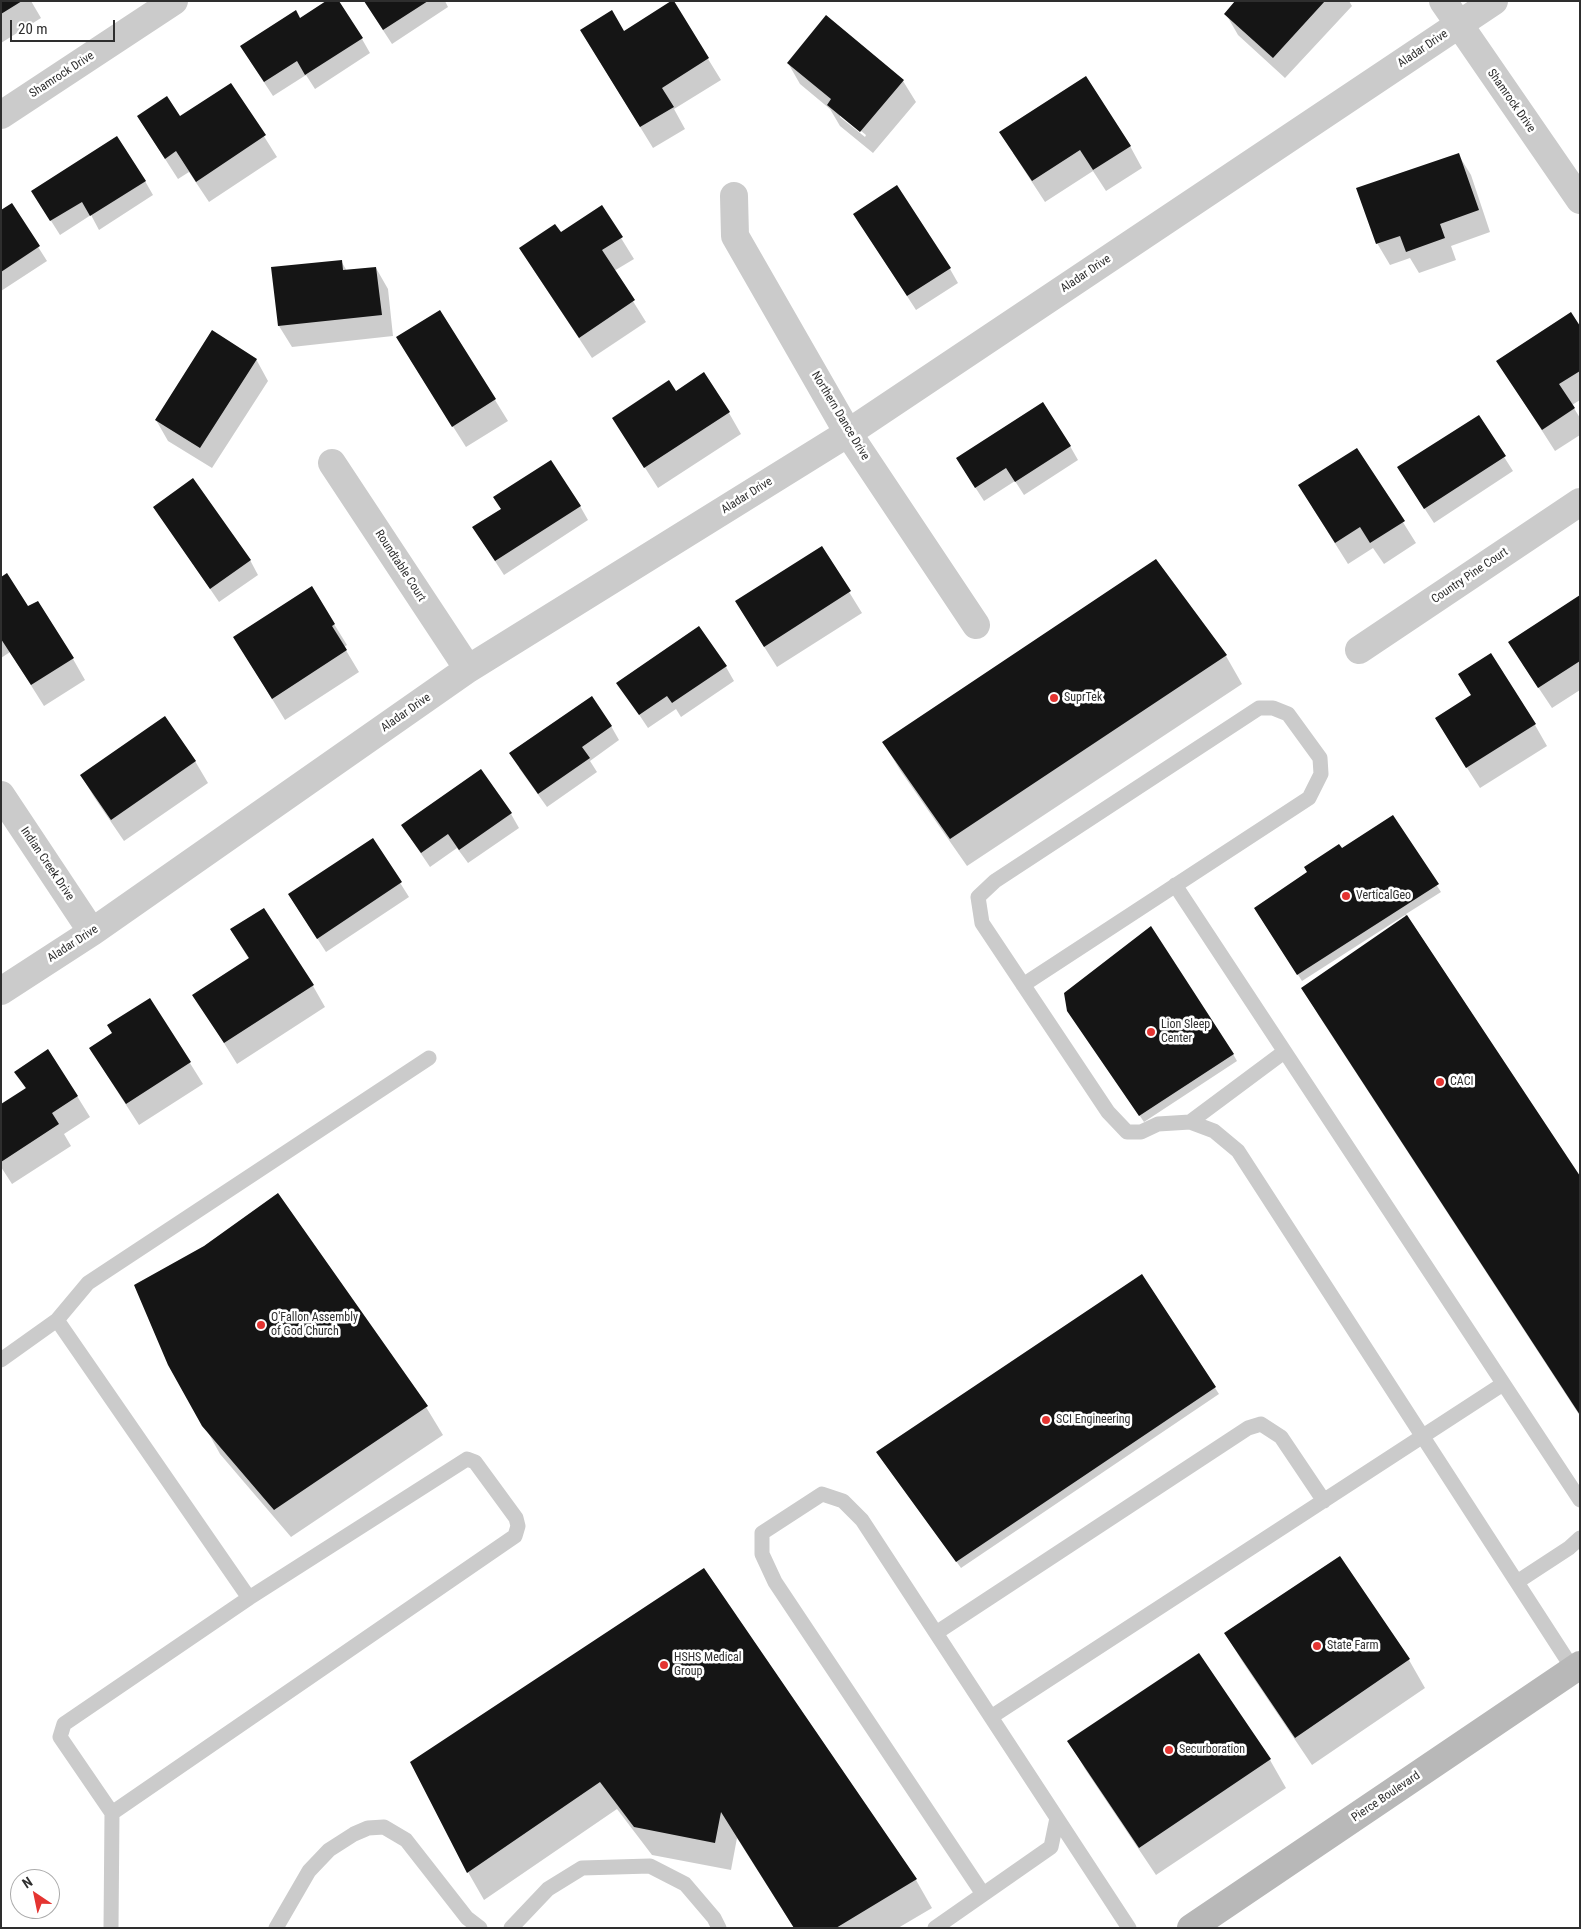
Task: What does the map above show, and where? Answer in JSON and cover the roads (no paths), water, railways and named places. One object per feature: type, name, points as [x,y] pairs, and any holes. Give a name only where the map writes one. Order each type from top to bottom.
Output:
[{"type":"street","name":"Shamrock Drive","points":[[1,115],[174,1]]},
{"type":"street","name":"Shamrock Drive","points":[[1443,1],[1580,200]]},
{"type":"street","name":"Aladar Drive","points":[[1,991],[92,932],[468,669],[848,433],[1494,1]]},
{"type":"street","name":"Northern Dance Drive","points":[[734,196],[735,236],[848,433],[976,625]]},
{"type":"street","name":"Roundtable Court","points":[[332,463],[468,669]]},
{"type":"street","name":"Country Pine Court","points":[[1359,650],[1580,502]]},
{"type":"street","name":"Indian Creek Drive","points":[[1,795],[92,932]]},
{"type":"street","name":"Pierce Boulevard","points":[[1191,1928],[1576,1667]]},
{"type":"lane","points":[[1023,985],[1309,798],[1321,774],[1320,758],[1288,714],[1273,708],[1259,708],[995,881],[978,896],[982,923],[1023,985],[1108,1112],[1127,1132],[1142,1132],[1158,1124],[1190,1122],[1214,1130],[1238,1151],[1517,1582],[1576,1667]]},
{"type":"lane","points":[[1175,886],[1580,1500]]},
{"type":"lane","points":[[1190,1122],[1284,1052]]},
{"type":"lane","points":[[1,1360],[57,1320],[88,1283],[429,1058]]},
{"type":"lane","points":[[57,1320],[249,1598]]},
{"type":"lane","points":[[991,1717],[1503,1384]]},
{"type":"lane","points":[[936,1633],[1248,1428],[1262,1424],[1281,1437],[1324,1501]]},
{"type":"lane","points":[[111,1928],[112,1813],[60,1737],[64,1724],[249,1598],[468,1459],[475,1462],[516,1518],[518,1526],[515,1536],[112,1813]]},
{"type":"lane","points":[[984,1894],[775,1582],[762,1554],[762,1533],[822,1494],[844,1501],[862,1520],[1129,1928]]},
{"type":"lane","points":[[1517,1582],[1570,1548],[1580,1538]]},
{"type":"lane","points":[[935,1928],[1052,1847],[1057,1818]]},
{"type":"lane","points":[[276,1928],[309,1871],[329,1850],[354,1834],[368,1828],[384,1827],[406,1840],[467,1918],[480,1928]]},
{"type":"lane","points":[[511,1928],[548,1889],[582,1868],[650,1866],[685,1884],[714,1918],[719,1928]]},
{"type":"place","name":"SuprTek","points":[[1054,698]]},
{"type":"place","name":"VerticalGeo","points":[[1346,896]]},
{"type":"place","name":"Lion Sleep Center","points":[[1151,1032]]},
{"type":"place","name":"CACI","points":[[1440,1082]]},
{"type":"place","name":"O'Fallon Assembly of God Church","points":[[261,1325]]},
{"type":"place","name":"SCI Engineering","points":[[1046,1420]]},
{"type":"place","name":"State Farm","points":[[1317,1646]]},
{"type":"place","name":"HSHS Medical Group","points":[[664,1665]]},
{"type":"place","name":"Securboration","points":[[1169,1750]]}]
